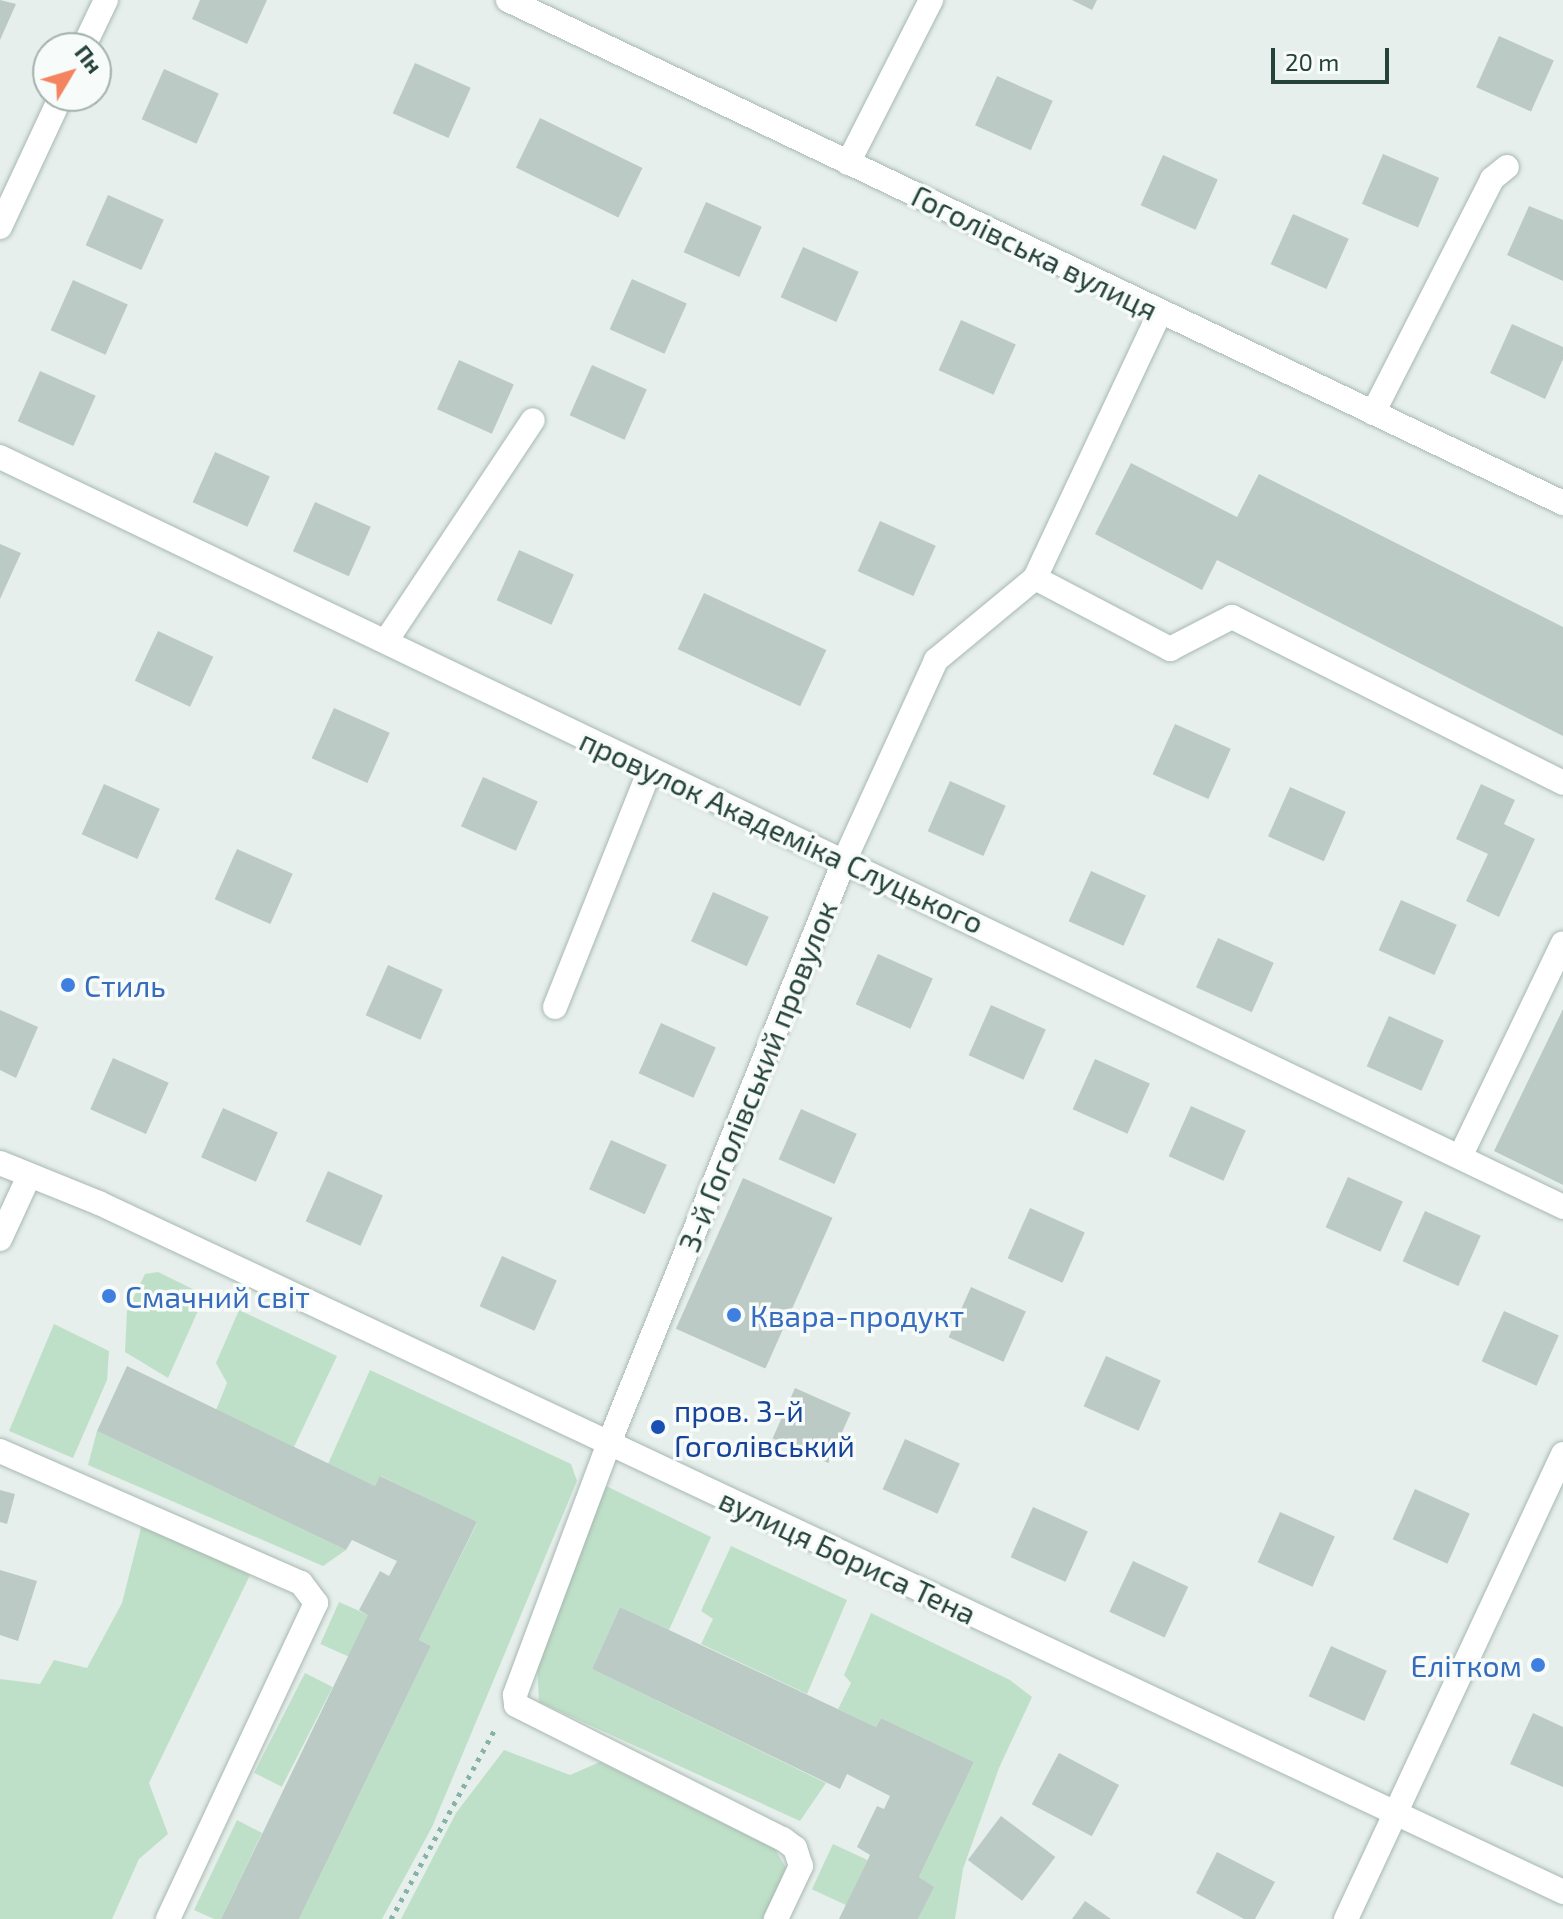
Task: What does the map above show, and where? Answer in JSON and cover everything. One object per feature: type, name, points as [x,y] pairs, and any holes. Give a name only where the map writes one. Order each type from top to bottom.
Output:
[{"type":"street","points":[[91,32],[106,0]]},
{"type":"street","name":"Гоголівська вулиця","points":[[508,0],[1563,503]]},
{"type":"street","points":[[848,163],[931,0]]},
{"type":"street","points":[[0,227],[54,112]]},
{"type":"street","points":[[1373,413],[1492,179],[1507,167]]},
{"type":"street","name":"3-й Гоголівський провулок","points":[[515,1695],[609,1443],[845,859],[936,660],[1035,578],[1160,312]]},
{"type":"street","points":[[386,641],[533,420]]},
{"type":"street","name":"провулок Академіка Слуцького","points":[[0,457],[650,769],[845,859],[1563,1207]]},
{"type":"street","points":[[1035,578],[1170,649],[1232,617],[1563,783]]},
{"type":"street","points":[[555,1007],[650,769]]},
{"type":"street","points":[[1460,1157],[1563,943]]},
{"type":"street","name":"вулиця Бориса Тена","points":[[0,1163],[99,1203],[1563,1892]]},
{"type":"street","points":[[0,1239],[29,1176]]},
{"type":"street","points":[[0,1451],[301,1583],[316,1603],[168,1919]]},
{"type":"street","points":[[1346,1919],[1563,1454]]},
{"type":"street","points":[[515,1695],[525,1713],[795,1848],[801,1866],[776,1919]]},
{"type":"path","points":[[391,1919],[515,1695]]},
{"type":"green space","points":[[158,1272],[205,1295],[168,1378],[125,1352],[127,1311],[145,1274]]},
{"type":"green space","points":[[239,1310],[337,1356],[294,1447],[216,1410],[227,1383],[216,1363]]},
{"type":"green space","points":[[54,1324],[109,1351],[107,1380],[73,1458],[9,1431]]},
{"type":"green space","points":[[370,1370],[571,1464],[577,1481],[432,1827],[382,1919],[299,1919],[431,1646],[419,1640],[477,1523],[381,1476],[375,1486],[328,1464]]},
{"type":"green space","points":[[97,1431],[346,1550],[323,1566],[88,1465]]},
{"type":"green space","points":[[600,1483],[711,1537],[669,1630],[620,1607],[592,1669],[826,1783],[800,1821],[539,1702],[537,1664]]},
{"type":"green space","points":[[142,1524],[250,1575],[149,1783],[168,1834],[139,1859],[112,1919],[0,1919],[0,1679],[40,1684],[54,1660],[87,1668],[122,1603]]},
{"type":"green space","points":[[731,1546],[847,1600],[807,1694],[701,1644],[713,1619],[701,1611]]},
{"type":"green space","points":[[339,1602],[368,1615],[350,1657],[320,1644]]},
{"type":"green space","points":[[871,1613],[1010,1680],[1032,1697],[999,1768],[963,1869],[955,1919],[918,1919],[933,1887],[919,1877],[974,1762],[881,1718],[876,1727],[838,1709],[851,1683],[844,1675]]},
{"type":"green space","points":[[305,1673],[333,1687],[282,1787],[254,1773]]},
{"type":"green space","points":[[504,1750],[570,1775],[600,1762],[775,1849],[786,1868],[765,1919],[401,1919],[456,1813]]},
{"type":"green space","points":[[237,1820],[262,1833],[221,1919],[214,1919],[194,1910]]},
{"type":"green space","points":[[833,1844],[867,1860],[846,1905],[812,1889]]},
{"type":"building","points":[[0,0],[16,4],[0,40]]},
{"type":"building","points":[[200,0],[267,0],[247,44],[192,19]]},
{"type":"building","points":[[1072,0],[1097,0],[1092,10]]},
{"type":"building","points":[[1499,36],[1554,60],[1531,112],[1476,87]]},
{"type":"building","points":[[415,63],[471,88],[448,138],[393,113]]},
{"type":"building","points":[[164,69],[219,93],[196,144],[142,119]]},
{"type":"building","points":[[997,76],[1053,101],[1031,150],[975,125]]},
{"type":"building","points":[[540,118],[642,168],[618,217],[516,167]]},
{"type":"building","points":[[1383,154],[1439,178],[1418,228],[1362,204]]},
{"type":"building","points":[[1163,155],[1218,179],[1195,230],[1141,205]]},
{"type":"building","points":[[108,195],[164,220],[141,270],[86,245]]},
{"type":"building","points":[[706,202],[762,227],[739,277],[684,252]]},
{"type":"building","points":[[1529,206],[1563,220],[1563,281],[1507,255]]},
{"type":"building","points":[[1293,214],[1349,239],[1326,289],[1271,264]]},
{"type":"building","points":[[803,247],[859,272],[836,322],[781,297]]},
{"type":"building","points":[[632,279],[687,303],[664,354],[610,329]]},
{"type":"building","points":[[73,280],[128,304],[105,355],[51,330]]},
{"type":"building","points":[[961,320],[1016,344],[993,395],[939,370]]},
{"type":"building","points":[[1512,324],[1563,347],[1563,359],[1545,399],[1490,373]]},
{"type":"building","points":[[459,360],[514,384],[492,434],[437,409]]},
{"type":"building","points":[[592,365],[647,389],[624,440],[570,415]]},
{"type":"building","points":[[40,371],[96,396],[73,446],[18,421]]},
{"type":"building","points":[[215,452],[270,476],[247,527],[193,502]]},
{"type":"building","points":[[1131,463],[1237,517],[1259,474],[1563,627],[1563,736],[1217,560],[1202,590],[1095,534]]},
{"type":"building","points":[[315,502],[371,527],[349,576],[293,551]]},
{"type":"building","points":[[880,521],[936,546],[913,596],[858,571]]},
{"type":"building","points":[[0,544],[21,553],[0,599]]},
{"type":"building","points":[[519,550],[574,574],[551,625],[497,600]]},
{"type":"building","points":[[704,593],[826,650],[800,706],[678,649]]},
{"type":"building","points":[[158,631],[213,657],[190,707],[135,681]]},
{"type":"building","points":[[334,708],[390,733],[367,783],[312,758]]},
{"type":"building","points":[[1175,724],[1231,749],[1208,799],[1153,774]]},
{"type":"building","points":[[483,777],[538,801],[516,851],[461,826]]},
{"type":"building","points":[[950,781],[1006,806],[983,856],[928,831]]},
{"type":"building","points":[[104,784],[160,809],[137,859],[82,834]]},
{"type":"building","points":[[1481,784],[1515,800],[1504,824],[1535,839],[1499,917],[1466,901],[1488,854],[1456,839]]},
{"type":"building","points":[[1290,787],[1346,812],[1324,861],[1268,836]]},
{"type":"building","points":[[237,849],[293,874],[270,924],[215,899]]},
{"type":"building","points":[[1091,871],[1146,895],[1123,946],[1069,921]]},
{"type":"building","points":[[713,892],[769,917],[747,966],[691,941]]},
{"type":"building","points":[[1401,900],[1457,925],[1434,975],[1379,950]]},
{"type":"building","points":[[1218,938],[1274,963],[1252,1012],[1196,987]]},
{"type":"building","points":[[878,954],[933,978],[910,1029],[856,1004]]},
{"type":"building","points":[[388,965],[443,989],[420,1040],[366,1015]]},
{"type":"building","points":[[991,1005],[1046,1029],[1023,1080],[969,1055]]},
{"type":"building","points":[[1563,1009],[1563,1185],[1494,1151]]},
{"type":"building","points":[[0,1010],[38,1027],[16,1078],[0,1070]]},
{"type":"building","points":[[1389,1016],[1444,1040],[1421,1091],[1367,1066]]},
{"type":"building","points":[[661,1023],[716,1047],[693,1098],[639,1073]]},
{"type":"building","points":[[113,1058],[169,1083],[146,1134],[90,1109]]},
{"type":"building","points":[[1095,1059],[1150,1083],[1127,1134],[1073,1109]]},
{"type":"building","points":[[1191,1106],[1246,1130],[1223,1181],[1169,1156]]},
{"type":"building","points":[[223,1108],[278,1132],[256,1182],[201,1157]]},
{"type":"building","points":[[801,1109],[857,1134],[834,1184],[779,1159]]},
{"type":"building","points":[[611,1140],[667,1165],[645,1214],[589,1189]]},
{"type":"building","points":[[328,1171],[383,1195],[360,1246],[306,1221]]},
{"type":"building","points":[[1348,1177],[1403,1201],[1380,1252],[1326,1227]]},
{"type":"building","points":[[743,1178],[833,1218],[765,1369],[676,1329]]},
{"type":"building","points":[[1030,1208],[1085,1232],[1062,1283],[1008,1258]]},
{"type":"building","points":[[1425,1211],[1481,1236],[1458,1286],[1403,1261]]},
{"type":"building","points":[[502,1256],[557,1280],[534,1331],[480,1306]]},
{"type":"building","points":[[971,1287],[1026,1311],[1003,1362],[949,1337]]},
{"type":"building","points":[[1504,1311],[1559,1335],[1536,1386],[1482,1361]]},
{"type":"building","points":[[1106,1356],[1161,1380],[1138,1431],[1084,1406]]},
{"type":"building","points":[[127,1366],[375,1486],[380,1476],[477,1522],[419,1640],[431,1646],[299,1919],[221,1919],[368,1615],[359,1610],[380,1571],[389,1576],[397,1561],[352,1540],[346,1550],[97,1431]]},
{"type":"building","points":[[795,1388],[851,1413],[828,1463],[773,1438]]},
{"type":"building","points":[[905,1439],[960,1463],[937,1514],[883,1489]]},
{"type":"building","points":[[1415,1489],[1470,1513],[1447,1564],[1393,1539]]},
{"type":"building","points":[[0,1490],[15,1494],[7,1524],[0,1522]]},
{"type":"building","points":[[1033,1507],[1088,1531],[1065,1582],[1011,1557]]},
{"type":"building","points":[[1280,1512],[1335,1536],[1312,1587],[1258,1562]]},
{"type":"building","points":[[1133,1561],[1188,1587],[1165,1638],[1109,1612]]},
{"type":"building","points":[[0,1570],[37,1581],[18,1641],[0,1635]]},
{"type":"building","points":[[620,1607],[876,1727],[881,1718],[974,1762],[919,1877],[934,1887],[918,1919],[839,1919],[870,1855],[857,1847],[877,1806],[884,1809],[890,1796],[847,1774],[840,1789],[592,1669]]},
{"type":"building","points":[[1331,1646],[1387,1671],[1364,1721],[1309,1696]]},
{"type":"building","points":[[1533,1713],[1563,1727],[1563,1787],[1510,1764]]},
{"type":"building","points":[[1059,1753],[1119,1785],[1092,1836],[1032,1804]]},
{"type":"building","points":[[1001,1816],[1055,1857],[1022,1901],[968,1860]]},
{"type":"building","points":[[1217,1852],[1275,1882],[1255,1919],[1244,1919],[1196,1893]]},
{"type":"building","points":[[1085,1901],[1111,1919],[1072,1919]]},
{"type":"place","name":"Стиль","points":[[68,985]]},
{"type":"place","name":"Смачний світ","points":[[109,1296]]},
{"type":"place","name":"Квара-продукт","points":[[734,1315]]},
{"type":"place","name":"пров. 3-й Гоголівський","points":[[658,1427]]},
{"type":"place","name":"Елітком","points":[[1538,1665]]}]
